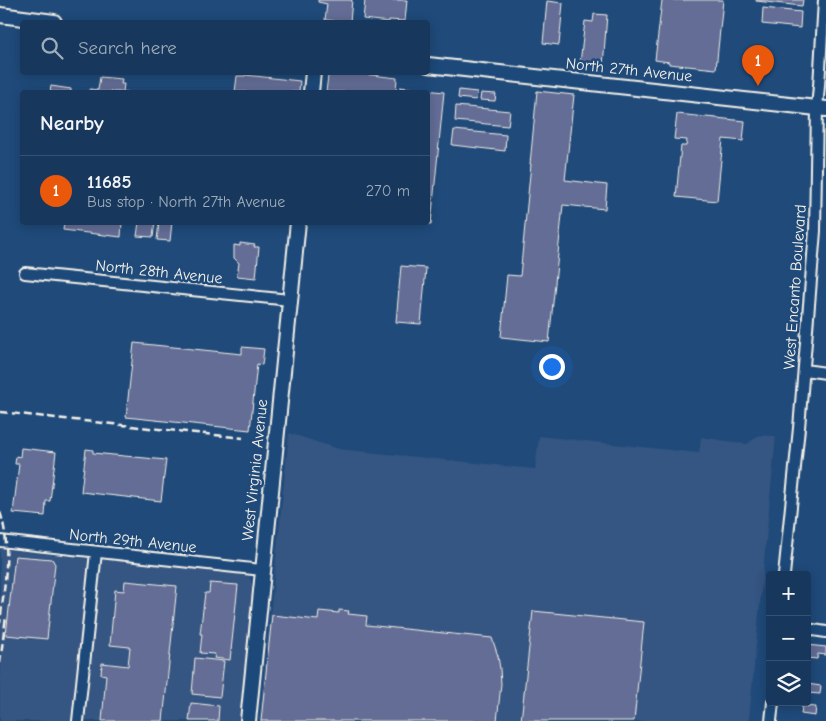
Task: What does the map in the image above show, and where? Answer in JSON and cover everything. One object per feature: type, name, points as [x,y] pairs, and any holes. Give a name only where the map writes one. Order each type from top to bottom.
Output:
[{"type":"street","name":"West Encanto Boulevard","points":[[784,571],[804,370],[815,231],[821,108],[819,86],[824,0]]},
{"type":"street","points":[[4,17],[34,20]]},
{"type":"street","name":"North 27th Avenue","points":[[430,65],[821,108]]},
{"type":"street","points":[[311,90],[313,75]]},
{"type":"street","name":"West Virginia Avenue","points":[[248,721],[298,225]]},
{"type":"street","name":"North 28th Avenue","points":[[25,273],[290,300]]},
{"type":"street","points":[[804,370],[826,373]]},
{"type":"street","name":"North 29th Avenue","points":[[0,541],[262,570]]},
{"type":"street","points":[[78,721],[96,552]]},
{"type":"street","points":[[811,630],[826,632]]},
{"type":"street","points":[[771,721],[773,706]]},
{"type":"shaded area","points":[[289,433],[339,449],[535,469],[539,436],[699,453],[701,437],[747,444],[759,435],[776,436],[749,721],[259,721]]},
{"type":"shaded area","points":[[0,549],[230,573],[250,577],[253,588],[240,721],[0,721]]},
{"type":"building","points":[[318,0],[352,0],[350,20],[325,20],[327,4],[318,2]]},
{"type":"building","points":[[365,0],[407,0],[405,20],[363,19]]},
{"type":"building","points":[[662,0],[723,0],[716,69],[669,64],[669,62],[655,60]]},
{"type":"building","points":[[756,0],[803,0],[802,6]]},
{"type":"building","points":[[547,1],[563,3],[559,45],[543,43]]},
{"type":"building","points":[[763,8],[801,12],[800,28],[762,24]]},
{"type":"building","points":[[594,14],[607,15],[603,66],[580,63],[585,21],[593,22]]},
{"type":"building","points":[[372,75],[397,78],[396,90],[326,90],[328,76]]},
{"type":"building","points":[[237,76],[300,81],[299,90],[235,90]]},
{"type":"building","points":[[100,77],[122,79],[121,84],[124,84],[123,90],[98,90]]},
{"type":"building","points":[[51,86],[71,89],[71,90],[50,90]]},
{"type":"building","points":[[400,87],[426,90],[400,90]]},
{"type":"building","points":[[430,90],[444,92],[430,224]]},
{"type":"building","points":[[459,90],[477,92],[476,100],[458,98]]},
{"type":"building","points":[[537,91],[574,95],[565,180],[607,185],[605,209],[563,205],[549,342],[501,337],[507,275],[520,276]]},
{"type":"building","points":[[481,93],[496,94],[495,101],[480,100]]},
{"type":"building","points":[[456,106],[510,111],[508,126],[455,121]]},
{"type":"building","points":[[677,114],[745,121],[743,141],[723,139],[717,201],[676,197],[681,146],[686,146],[687,140],[674,139]]},
{"type":"building","points":[[454,130],[506,135],[505,151],[452,145]]},
{"type":"building","points":[[64,225],[122,225],[121,237],[63,230]]},
{"type":"building","points":[[139,225],[155,225],[153,237],[137,236]]},
{"type":"building","points":[[159,225],[172,225],[170,241],[157,240]]},
{"type":"building","points":[[240,243],[259,247],[256,278],[237,276],[239,263],[234,258],[234,245],[240,246]]},
{"type":"building","points":[[401,266],[426,268],[421,324],[396,322]]},
{"type":"building","points":[[134,343],[242,354],[242,347],[264,349],[262,365],[257,364],[250,430],[126,417]]},
{"type":"building","points":[[21,448],[56,452],[50,501],[46,501],[45,516],[13,513],[19,464],[15,464],[16,456],[20,457]]},
{"type":"building","points":[[86,449],[93,450],[93,453],[166,460],[161,501],[81,492]]},
{"type":"building","points":[[15,556],[52,559],[55,564],[47,639],[6,635]]},
{"type":"building","points":[[125,581],[177,586],[163,721],[102,721],[106,675],[101,674],[102,663],[128,666],[130,647],[110,645],[115,590],[124,591]]},
{"type":"building","points":[[210,583],[238,585],[230,660],[214,658],[215,654],[200,653],[202,634],[200,634],[205,593],[209,593]]},
{"type":"building","points":[[339,610],[349,611],[348,614],[367,616],[366,625],[492,638],[498,656],[501,684],[497,721],[261,721],[272,615],[318,620],[319,611],[339,613]]},
{"type":"building","points":[[533,611],[644,622],[634,721],[521,721]]},
{"type":"building","points":[[811,645],[826,647],[826,655],[818,654],[817,659],[811,658]]},
{"type":"building","points":[[195,658],[224,661],[220,697],[192,694]]},
{"type":"building","points":[[811,685],[821,686],[820,694],[811,693]]},
{"type":"building","points":[[191,703],[219,706],[218,721],[189,721]]},
{"type":"building","points":[[802,706],[816,707],[815,716],[801,714]]},
{"type":"railway","points":[[0,412],[243,438]]},
{"type":"railway","points":[[0,512],[6,539],[5,581],[0,623]]},
{"type":"railway","points":[[0,663],[6,616]]},
{"type":"place","name":"11685","points":[[758,86]]}]
